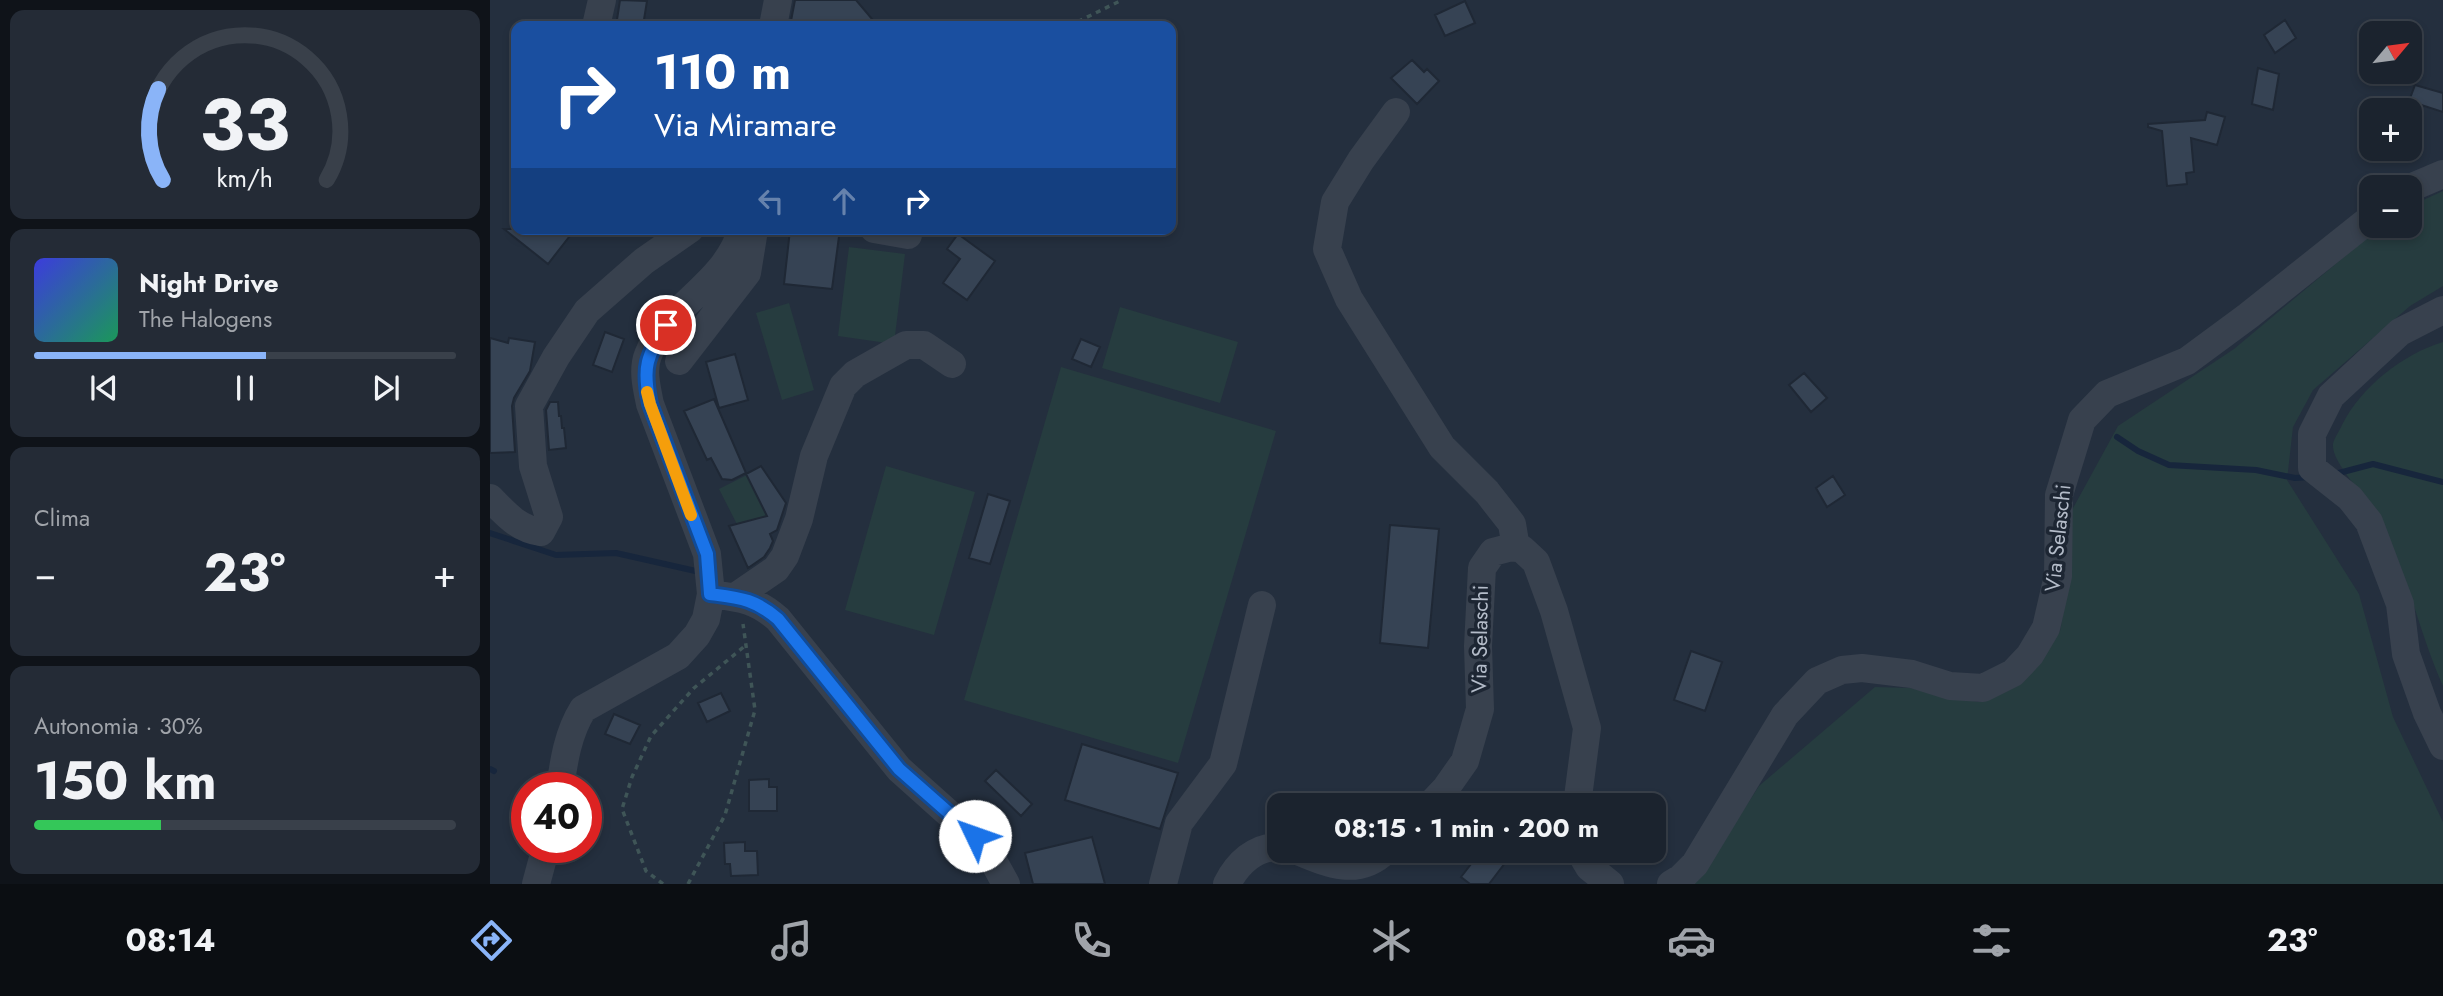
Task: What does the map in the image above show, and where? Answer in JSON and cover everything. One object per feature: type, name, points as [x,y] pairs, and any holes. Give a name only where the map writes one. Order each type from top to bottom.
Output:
[{"type":"street","points":[[597,21],[602,0]]},
{"type":"street","points":[[774,21],[778,0]]},
{"type":"street","points":[[1396,112],[1335,202],[1327,249],[1349,299],[1443,447],[1487,492],[1512,524],[1516,548],[1530,555],[1536,562],[1554,611],[1587,728],[1579,793]]},
{"type":"street","points":[[2422,183],[2443,174]]},
{"type":"street","name":"Via Selaschi","points":[[1671,884],[1695,863],[1785,715],[1817,681],[1842,670],[1862,668],[1912,674],[1950,686],[1983,688],[2013,673],[2029,655],[2046,628],[2058,576],[2059,495],[2082,420],[2107,394],[2187,361],[2359,228]]},
{"type":"street","points":[[490,498],[516,524],[529,531],[541,533],[550,517],[533,466],[529,406],[556,356],[587,311],[644,261],[681,235]]},
{"type":"street","points":[[740,235],[724,267],[666,325],[647,356],[645,382],[650,404],[707,554],[730,597],[765,607],[778,619],[899,769],[985,846],[1006,884]]},
{"type":"street","points":[[679,361],[747,273],[753,235]]},
{"type":"street","points":[[2443,310],[2400,332],[2331,396],[2312,434],[2312,468],[2350,498],[2369,522],[2400,604],[2406,654],[2427,713],[2443,746]]},
{"type":"street","points":[[562,772],[575,722],[583,709],[678,656],[697,635],[706,620],[730,597],[776,569],[786,556],[799,519],[814,456],[843,386],[855,374],[906,345],[924,345],[952,364]]},
{"type":"street","name":"Via Selaschi","points":[[1441,793],[1465,761],[1480,709],[1478,646],[1482,568],[1493,552],[1502,548],[1516,548]]},
{"type":"street","points":[[1163,884],[1179,823],[1223,764],[1262,605]]},
{"type":"street","points":[[1227,884],[1235,869],[1253,854],[1267,848]]},
{"type":"street","points":[[536,884],[542,863]]},
{"type":"street","points":[[1327,863],[1357,867],[1366,863]]},
{"type":"street","points":[[1587,863],[1604,881],[1611,884]]},
{"type":"path","points":[[1079,21],[1122,0]]},
{"type":"path","points":[[688,884],[725,815],[755,710],[743,626],[730,597]]},
{"type":"path","points":[[663,884],[646,871],[622,809],[632,777],[651,736],[694,688],[746,645]]},
{"type":"green space","points":[[2443,191],[2443,286],[2410,306],[2313,390],[2293,427],[2287,480],[2359,594],[2393,717],[2443,822],[2443,884],[1686,884],[1731,829],[1759,786],[1875,687],[1911,688],[1978,702],[2027,675],[2060,631],[2069,582],[2066,521],[2118,426],[2234,349],[2367,238],[2422,238],[2422,201]]},
{"type":"green space","points":[[849,247],[905,254],[894,344],[838,336]]},
{"type":"green space","points":[[789,303],[814,390],[782,400],[756,313]]},
{"type":"green space","points":[[1120,307],[1238,342],[1220,403],[1102,368]]},
{"type":"green space","points":[[2443,342],[2443,686],[2395,553],[2374,511],[2342,469],[2333,444],[2350,411],[2372,385],[2398,364]]},
{"type":"green space","points":[[1061,367],[1276,431],[1178,763],[964,700]]},
{"type":"green space","points":[[886,466],[975,492],[934,635],[845,610]]},
{"type":"green space","points":[[753,472],[779,525],[746,542],[719,489]]},
{"type":"building","points":[[620,0],[647,1],[644,21],[617,21]]},
{"type":"building","points":[[795,0],[856,0],[874,21],[791,21]]},
{"type":"building","points":[[1465,1],[1475,23],[1445,36],[1435,15]]},
{"type":"building","points":[[2285,20],[2296,38],[2275,53],[2264,35]]},
{"type":"building","points":[[1412,60],[1424,72],[1427,69],[1439,81],[1417,104],[1391,78]]},
{"type":"building","points":[[2258,68],[2279,74],[2273,110],[2252,104]]},
{"type":"building","points":[[2415,85],[2443,93],[2443,112],[2422,105],[2422,98],[2410,98]]},
{"type":"building","points":[[2207,112],[2225,117],[2217,145],[2191,138],[2194,172],[2186,173],[2187,184],[2167,186],[2162,131],[2148,127],[2148,124],[2205,120]]},
{"type":"building","points":[[512,235],[569,237],[548,264]]},
{"type":"building","points":[[789,235],[839,235],[832,289],[784,284]]},
{"type":"building","points":[[959,235],[995,261],[967,300],[943,283],[960,259],[947,249]]},
{"type":"building","points":[[605,332],[624,339],[612,372],[593,365]]},
{"type":"building","points":[[490,338],[508,343],[509,338],[535,342],[530,371],[512,406],[515,452],[490,453]]},
{"type":"building","points":[[1081,339],[1100,347],[1091,367],[1072,359]]},
{"type":"building","points":[[735,354],[748,400],[719,408],[706,362]]},
{"type":"building","points":[[1804,373],[1827,398],[1811,412],[1789,385]]},
{"type":"building","points":[[714,399],[746,473],[732,480],[722,479],[711,458],[707,460],[684,411]]},
{"type":"building","points":[[550,402],[558,402],[566,448],[549,450],[546,410]]},
{"type":"building","points":[[761,466],[786,503],[777,530],[770,534],[773,541],[770,548],[764,557],[748,568],[729,526],[767,516],[746,474]]},
{"type":"building","points":[[1833,476],[1845,495],[1827,507],[1816,488]]},
{"type":"building","points":[[988,494],[1010,501],[990,564],[969,558]]},
{"type":"building","points":[[1390,525],[1439,529],[1428,648],[1380,643]]},
{"type":"building","points":[[1691,651],[1722,662],[1705,711],[1674,700]]},
{"type":"building","points":[[721,693],[730,711],[707,722],[698,703]]},
{"type":"building","points":[[614,714],[640,725],[630,744],[605,734]]},
{"type":"building","points":[[1082,744],[1178,773],[1160,829],[1065,800]]},
{"type":"building","points":[[996,770],[1032,804],[1021,816],[985,781]]},
{"type":"building","points":[[769,779],[769,787],[777,787],[777,811],[749,811],[749,780]]},
{"type":"building","points":[[1092,837],[1105,884],[1033,884],[1025,853]]},
{"type":"building","points":[[745,842],[745,851],[757,851],[758,875],[731,876],[730,864],[725,864],[724,843]]},
{"type":"building","points":[[1472,863],[1505,863],[1489,884],[1470,884],[1461,877]]},
{"type":"waterway","points":[[2117,437],[2138,451],[2169,465],[2256,470],[2295,478],[2310,477]]},
{"type":"waterway","points":[[2335,474],[2373,464],[2443,482]]},
{"type":"waterway","points":[[490,533],[556,555],[616,553],[700,572]]},
{"type":"waterway","points":[[490,769],[494,771]]},
{"type":"slow traffic","points":[[647,392],[691,515]]},
{"type":"route","points":[[666,325],[647,356],[645,382],[650,404],[707,554],[710,594],[744,598],[765,607],[778,619],[899,769],[975,836]]}]
